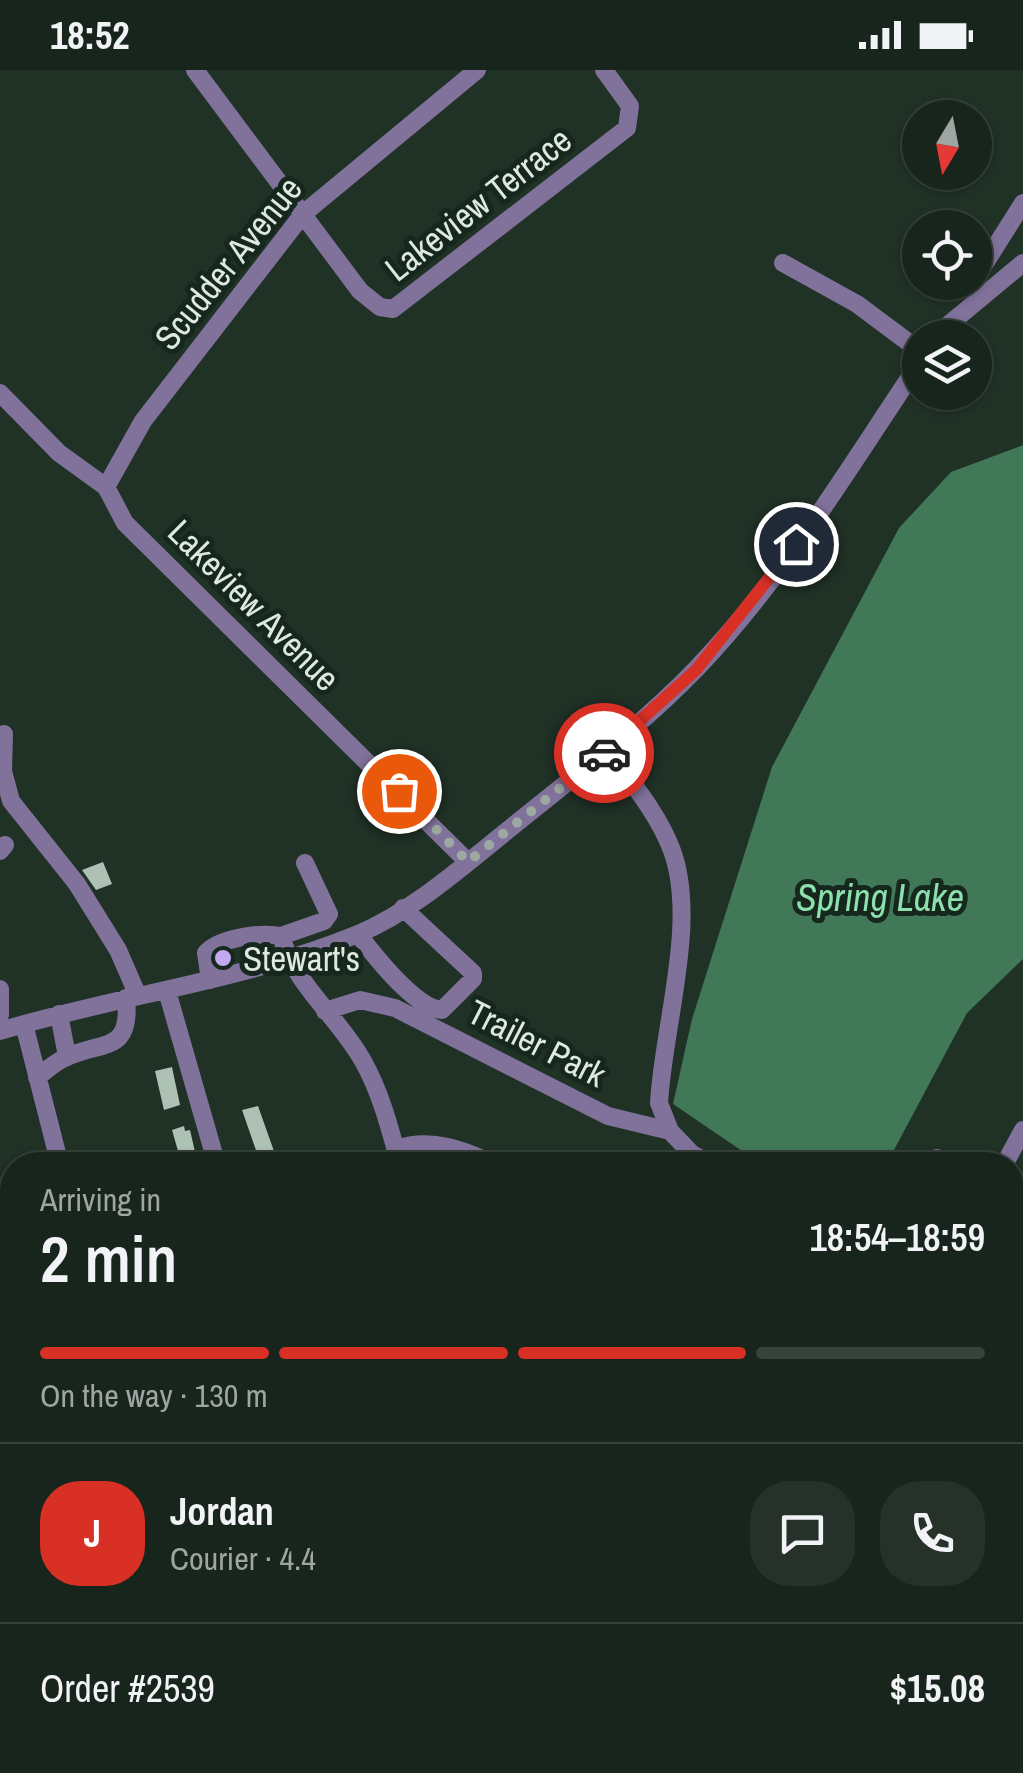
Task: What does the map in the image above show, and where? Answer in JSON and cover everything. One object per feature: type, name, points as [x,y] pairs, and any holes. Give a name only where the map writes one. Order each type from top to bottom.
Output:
[{"type":"street","points":[[195,70],[303,214]]},
{"type":"street","name":"Scudder Avenue","points":[[106,486],[143,421],[303,214],[477,70]]},
{"type":"street","name":"Lakeview Terrace","points":[[303,214],[358,288],[380,308],[404,305],[612,142],[631,121],[630,106],[604,70]]},
{"type":"street","points":[[992,252],[1023,203]]},
{"type":"street","points":[[783,263],[856,304],[902,337]]},
{"type":"street","points":[[956,320],[1023,263]]},
{"type":"street","points":[[0,1031],[288,960],[358,934],[468,862],[608,750],[696,670],[739,620],[815,518],[902,389]]},
{"type":"street","name":"Lakeview Avenue","points":[[0,393],[59,452],[106,486],[109,500],[139,537],[468,862]]},
{"type":"street","points":[[4,734],[3,772],[12,801],[76,884],[118,950],[132,997],[129,1021],[116,1041],[67,1056],[37,1077]]},
{"type":"street","points":[[608,750],[658,821],[678,876],[680,910],[659,1103],[670,1131]]},
{"type":"street","points":[[210,980],[206,954],[213,946],[270,934],[281,936],[324,921],[329,914],[305,863]]},
{"type":"street","points":[[358,934],[410,992],[433,1010],[442,1010],[473,980],[472,973],[403,908]]},
{"type":"street","points":[[281,936],[288,960],[362,1058],[383,1102],[397,1152]]},
{"type":"street","points":[[0,989],[0,1015]]},
{"type":"street","points":[[167,990],[213,1152]]},
{"type":"street","name":"Trailer Park","points":[[325,1011],[360,1000],[395,1008],[608,1116],[670,1131],[690,1152]]},
{"type":"street","points":[[59,1014],[67,1056]]},
{"type":"street","points":[[24,1024],[57,1152]]},
{"type":"street","points":[[1011,1152],[1023,1130]]},
{"type":"street","points":[[404,1152],[416,1142],[457,1152]]},
{"type":"water","name":"Spring Lake","points":[[1023,445],[1023,959],[967,1013],[893,1152],[744,1152],[673,1104],[692,1019],[772,767],[899,528],[951,472]]},
{"type":"building","points":[[103,862],[112,884],[96,890],[82,870]]},
{"type":"building","points":[[172,1067],[180,1105],[164,1110],[155,1071]]},
{"type":"building","points":[[258,1106],[274,1152],[257,1152],[242,1110]]},
{"type":"building","points":[[184,1126],[185,1131],[190,1130],[195,1152],[178,1152],[172,1130]]},
{"type":"way so far","points":[[399,791],[468,862],[604,753]]},
{"type":"place","name":"Stewart's","points":[[223,958]]},
{"type":"route","points":[[604,753],[696,670],[796,544]]}]
